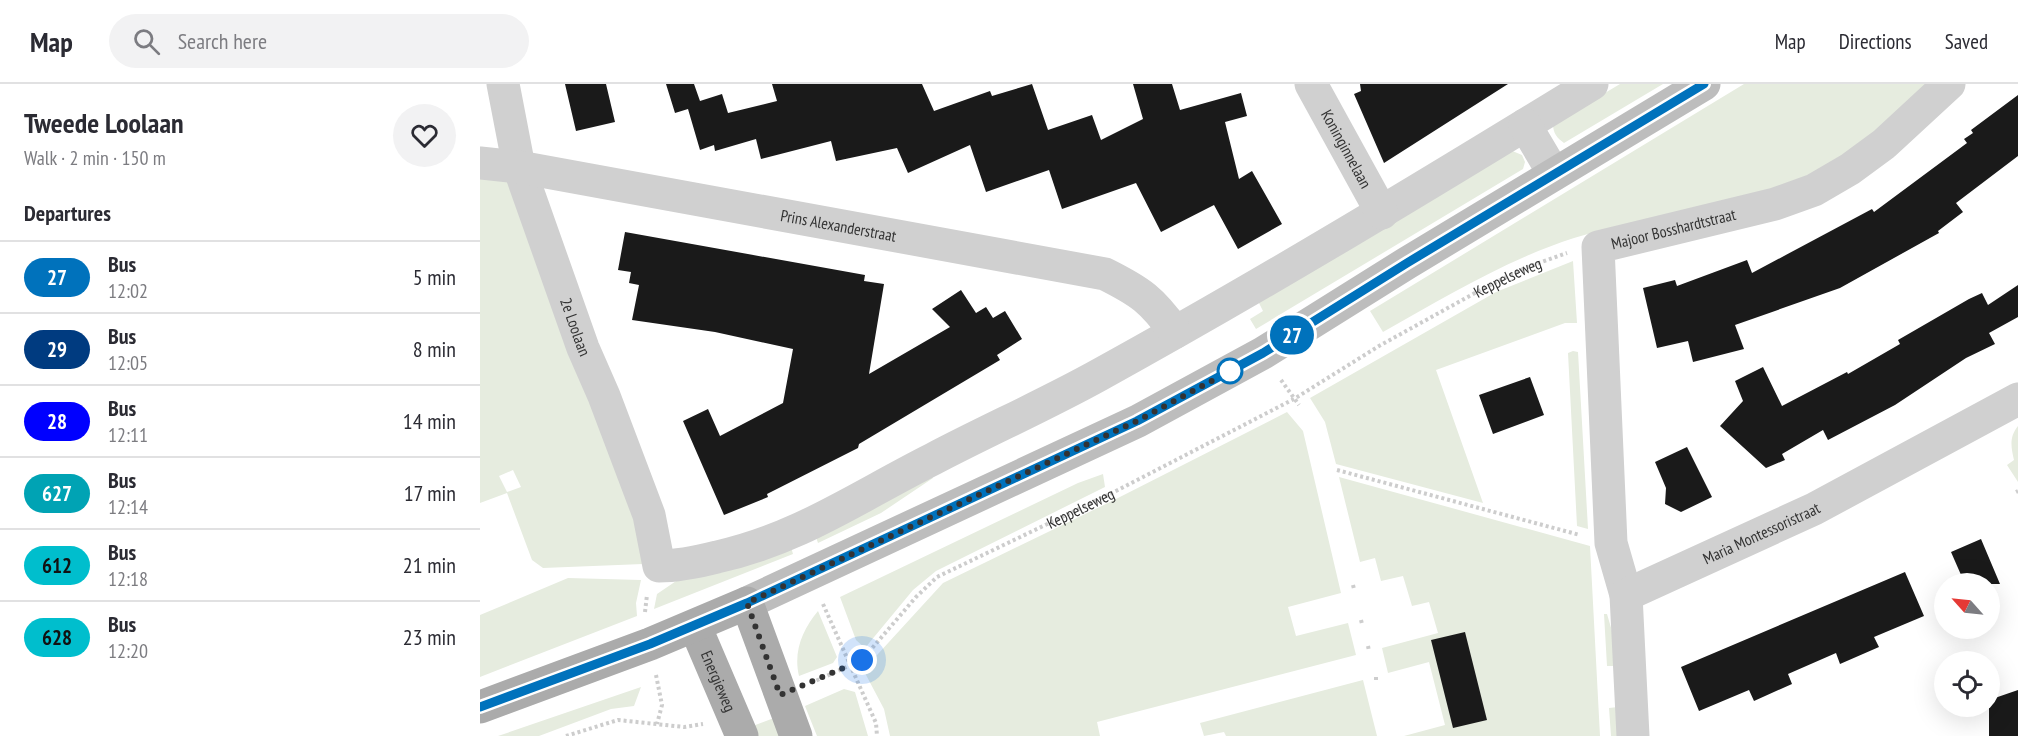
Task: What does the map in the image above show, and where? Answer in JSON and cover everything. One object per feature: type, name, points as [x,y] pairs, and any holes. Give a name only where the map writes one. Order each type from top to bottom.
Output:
[{"type":"main road","points":[[480,707],[695,626],[1137,421],[1263,353],[1704,84]]},
{"type":"main road","points":[[747,603],[796,736]]},
{"type":"main road","name":"Energieweg","points":[[695,626],[738,725]]},
{"type":"street","name":"2e Loolaan","points":[[503,84],[519,167],[583,348],[604,396],[649,515],[659,566],[677,566],[750,550],[796,532],[862,499],[929,460],[1097,377],[1175,332]]},
{"type":"street","name":"Koninginnelaan","points":[[1311,84],[1382,213]]},
{"type":"street","points":[[1175,332],[1382,213],[1592,84]]},
{"type":"street","name":"Majoor Bosshardtstraat","points":[[1626,595],[1611,543],[1598,247],[1775,204],[1814,190],[1850,170],[1884,144],[1949,84]]},
{"type":"street","points":[[1525,125],[1554,174]]},
{"type":"street","name":"Prins Alexanderstraat","points":[[480,162],[519,167],[1105,274],[1141,292],[1158,308],[1175,332]]},
{"type":"street","name":"Maria Montessoristraat","points":[[1626,595],[1814,509],[2018,399]]},
{"type":"street","points":[[1626,595],[1633,736]]},
{"type":"path","name":"Keppelseweg","points":[[780,695],[851,667],[862,660],[916,597],[937,577],[1114,492],[1294,399],[1379,346],[1484,288],[1562,254],[1598,247]]},
{"type":"path","points":[[1337,470],[1611,543]]},
{"type":"path","points":[[824,606],[876,723],[877,736]]},
{"type":"path","points":[[566,736],[618,720],[684,727],[738,725]]},
{"type":"shaded area","points":[[1620,84],[1663,84],[1564,143],[1557,137],[1553,124]]},
{"type":"shaded area","points":[[1744,84],[1931,84],[1873,138],[1802,178],[1724,203],[1599,231],[1549,247],[1476,280],[1383,332],[1370,311]]},
{"type":"shaded area","points":[[1510,150],[1522,155],[1525,162],[1523,169],[1256,329],[1250,319],[1263,311],[1258,301]]},
{"type":"shaded area","points":[[480,174],[508,182],[634,500],[643,564],[543,568],[532,560],[507,493],[480,503]],"holes":[[[513,470],[521,487],[507,492],[499,476]]]},
{"type":"shaded area","points":[[1573,261],[1577,323],[1565,323],[1436,370],[1483,503],[1336,464],[1325,422],[1310,398],[1496,292]]},
{"type":"shaded area","points":[[1578,352],[1588,529],[1577,526],[1568,353]]},
{"type":"shaded area","points":[[1287,412],[1303,431],[1341,593],[1288,607],[1296,636],[1348,623],[1356,655],[1097,722],[1100,736],[890,736],[884,709],[865,673],[867,666],[943,583]]},
{"type":"shaded area","points":[[2018,426],[2018,482],[2007,465],[2014,460],[2011,442]]},
{"type":"shaded area","points":[[929,472],[933,478],[881,513],[818,543],[816,537]]},
{"type":"shaded area","points":[[1103,474],[1105,487],[936,571],[913,590],[865,648],[856,640],[840,597],[1078,483]]},
{"type":"shaded area","points":[[1339,477],[1590,546],[1600,736],[1404,736],[1445,725],[1429,662],[1388,673],[1382,648],[1438,633],[1429,602],[1412,606],[1403,576],[1381,581],[1375,558],[1360,562]]},
{"type":"shaded area","points":[[791,547],[793,554],[654,609],[657,594],[685,575]]},
{"type":"shaded area","points":[[568,578],[641,580],[636,603],[637,616],[480,677],[480,615]]},
{"type":"shaded area","points":[[818,611],[837,657],[833,663],[799,676],[798,649],[808,625]]},
{"type":"shaded area","points":[[1604,614],[1607,614],[1614,638],[1617,666],[1607,666]]},
{"type":"shaded area","points":[[1363,680],[1377,736],[1226,736],[1224,732],[1204,736],[1200,723]]},
{"type":"shaded area","points":[[641,687],[634,706],[611,709],[539,736],[498,736]]},
{"type":"shaded area","points":[[844,689],[855,692],[868,736],[817,736],[805,706]]},
{"type":"shaded area","points":[[1618,707],[1620,736],[1611,736],[1609,708]]},
{"type":"shaded area","points":[[774,718],[781,736],[753,736],[750,727]]},
{"type":"building","points":[[565,84],[606,84],[615,122],[576,131]]},
{"type":"building","points":[[666,84],[694,84],[700,101],[722,94],[728,113],[777,101],[772,84],[922,84],[934,111],[990,91],[992,96],[1032,84],[1048,130],[1092,115],[1101,140],[1143,119],[1133,84],[1172,84],[1180,110],[1241,93],[1247,116],[1225,122],[1239,179],[1252,171],[1282,224],[1238,249],[1214,205],[1161,232],[1136,183],[1062,209],[1049,170],[986,192],[970,145],[908,173],[897,148],[836,161],[831,141],[761,159],[756,139],[715,151],[714,145],[700,150],[688,109],[675,113]]},
{"type":"building","points":[[1360,84],[1508,84],[1384,163],[1354,94],[1361,91]]},
{"type":"building","points":[[2018,95],[2018,156],[1956,203],[1963,212],[1938,231],[1939,233],[1840,288],[1735,325],[1744,349],[1693,362],[1688,341],[1657,348],[1643,288],[1675,280],[1677,286],[1747,260],[1752,273],[1872,209],[1874,212],[1967,143],[1964,139],[1973,133],[1971,130]]},
{"type":"building","points":[[625,232],[865,275],[864,281],[884,284],[869,374],[950,327],[932,309],[961,290],[976,313],[986,307],[993,318],[1005,311],[1022,339],[997,355],[1000,360],[859,444],[858,448],[767,494],[768,497],[724,515],[683,421],[708,409],[720,436],[783,403],[793,349],[715,332],[632,320],[639,285],[629,283],[631,272],[618,270]]},
{"type":"building","points":[[2018,285],[2018,317],[1989,333],[1995,344],[1966,358],[1895,405],[1828,440],[1823,430],[1782,454],[1785,460],[1766,468],[1720,426],[1743,401],[1735,381],[1763,367],[1782,406],[1847,372],[1848,374],[1900,344],[1898,340],[1969,299],[1982,293],[1988,305]]},
{"type":"building","points":[[1530,377],[1544,415],[1493,434],[1479,395]]},
{"type":"building","points":[[1687,447],[1712,497],[1681,512],[1665,504],[1666,488],[1655,462]]},
{"type":"building","points":[[1981,539],[1995,573],[1960,573],[1951,552]]},
{"type":"building","points":[[1905,572],[1924,616],[1874,637],[1879,647],[1840,664],[1836,653],[1788,674],[1792,684],[1754,701],[1749,690],[1699,711],[1681,667]]},
{"type":"building","points":[[1465,632],[1487,720],[1453,728],[1431,640]]},
{"type":"building","points":[[2018,690],[2018,736],[1989,736],[1989,717],[2000,717],[2000,696]]},
{"type":"bus line","name":"27","points":[[480,707],[650,644],[747,603],[827,568],[1137,421],[1263,353],[1407,263],[1704,84]]},
{"type":"route","points":[[862,660],[851,667],[780,695],[747,603],[827,568],[1137,421],[1230,371]]}]
